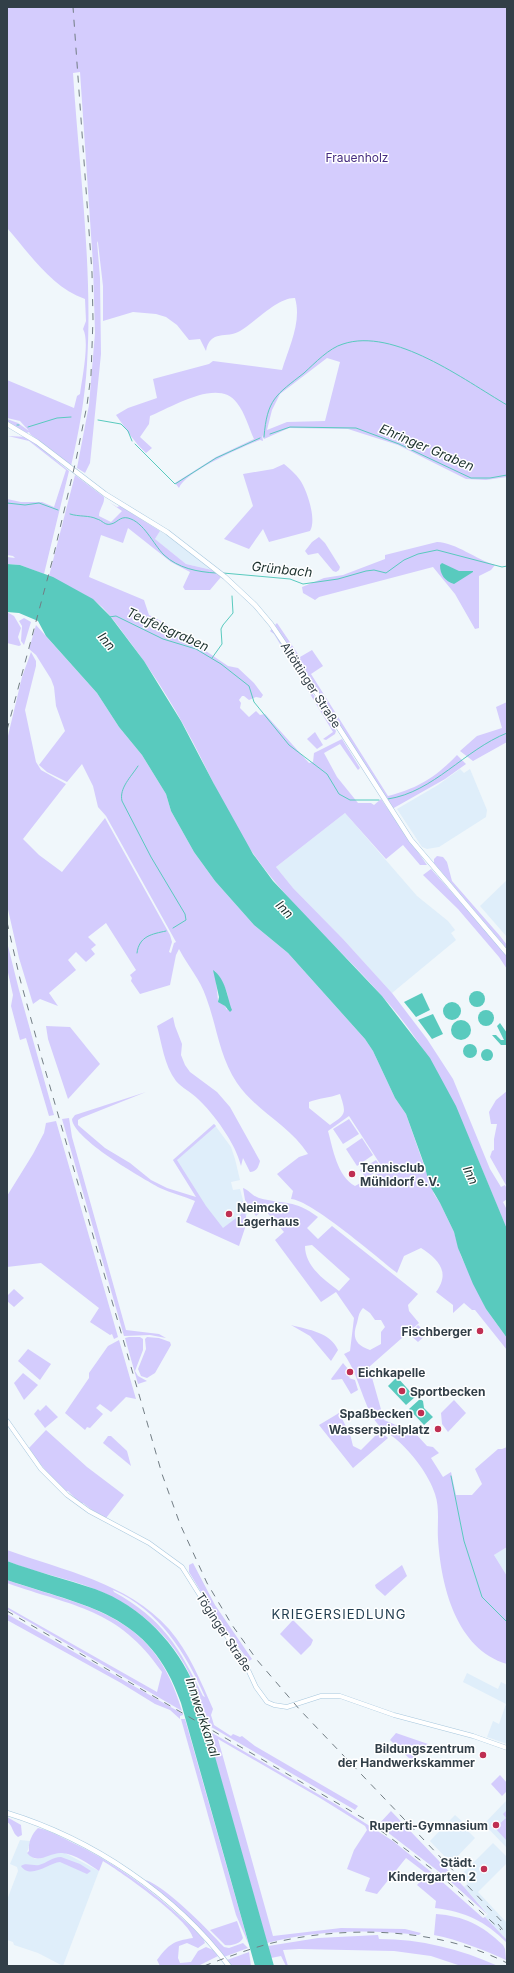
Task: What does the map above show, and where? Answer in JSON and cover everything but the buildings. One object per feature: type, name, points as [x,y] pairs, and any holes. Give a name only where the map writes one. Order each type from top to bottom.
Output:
[{"type":"main road","name":"Altöttinger Straße","points":[[7,424],[27,435],[105,494],[167,532],[223,575],[246,596],[271,624],[411,840],[507,953]]},
{"type":"main road","points":[[7,1813],[38,1824],[72,1839],[136,1877],[182,1915],[202,1934],[229,1966]]},
{"type":"street","name":"Töginger Straße","points":[[7,1421],[35,1462],[67,1495],[89,1511],[149,1543],[182,1567],[244,1661],[256,1687],[267,1702],[284,1707],[321,1696],[340,1696],[394,1714],[465,1733],[507,1748]]},
{"type":"shaded area","points":[[160,531],[212,570],[186,564],[155,539]]},
{"type":"shaded area","points":[[460,769],[464,773],[470,769],[487,810],[486,817],[439,847],[427,849],[422,847],[397,809],[438,785]]},
{"type":"shaded area","points":[[345,813],[417,896],[448,921],[455,930],[451,933],[456,940],[392,993],[343,939],[293,888],[276,867]]},
{"type":"shaded area","points":[[507,880],[507,937],[480,906]]},
{"type":"shaded area","points":[[214,1124],[231,1147],[240,1180],[231,1182],[233,1190],[240,1189],[247,1215],[223,1236],[173,1160]]},
{"type":"shaded area","points":[[507,1547],[507,1576],[494,1555]]},
{"type":"shaded area","points":[[467,1673],[498,1689],[501,1682],[507,1685],[507,1744],[487,1737],[493,1721],[499,1724],[506,1704],[463,1682]]},
{"type":"shaded area","name":"Ruperti-Gymnasium","points":[[506,1801],[507,1802],[507,1848],[484,1824]]},
{"type":"shaded area","points":[[455,1815],[467,1826],[465,1828],[475,1838],[451,1863],[430,1841]]},
{"type":"shaded area","points":[[20,1840],[30,1841],[27,1853],[35,1859],[53,1853],[65,1853],[99,1871],[63,1966],[38,1953],[14,1945],[13,1942],[7,1940],[7,1900],[18,1871],[17,1867],[10,1864]]},
{"type":"shaded area","name":"Städt. Kindergarten 2","points":[[493,1843],[507,1857],[507,1863],[478,1892],[507,1923],[507,1940],[485,1917],[488,1914],[464,1887],[468,1883],[461,1875]]},
{"type":"green space","name":"Frauenholz","points":[[7,7],[507,7],[507,477],[486,480],[466,479],[398,445],[348,429],[289,428],[264,439],[262,435],[263,441],[260,440],[252,443],[215,461],[192,475],[183,482],[179,488],[175,483],[216,457],[254,439],[245,416],[237,403],[229,396],[219,393],[207,393],[182,401],[150,416],[149,424],[140,437],[152,448],[146,453],[134,440],[116,415],[128,408],[157,398],[153,379],[209,364],[213,361],[282,370],[296,325],[297,307],[295,298],[288,299],[274,306],[240,331],[215,337],[208,344],[206,351],[200,339],[189,340],[177,325],[166,317],[156,314],[133,312],[103,321],[103,286],[97,241],[100,278],[101,354],[90,463],[85,473],[77,468],[89,405],[95,333],[93,264],[80,72],[73,73],[87,255],[88,328],[85,390],[71,466],[29,432],[27,433],[7,422],[7,419],[18,423],[29,431],[20,421],[7,418],[7,380],[74,408],[77,396],[80,394],[86,351],[86,342],[83,329],[86,321],[85,299],[73,294],[51,278],[7,228]],"holes":[[[327,358],[340,362],[325,421],[287,422],[267,430],[272,410],[280,394]]]},
{"type":"green space","points":[[8,436],[28,437],[69,471],[44,574],[20,565],[7,564],[7,557],[15,558],[7,555],[7,499],[21,502],[42,502],[54,507],[66,470],[29,441]]},
{"type":"green space","points":[[284,464],[298,478],[306,491],[312,513],[312,526],[310,531],[269,542],[263,529],[249,549],[224,539],[253,506],[243,474],[273,469]]},
{"type":"green space","points":[[75,475],[104,497],[104,502],[99,516],[111,522],[122,511],[109,502],[117,507],[120,506],[160,531],[155,539],[186,564],[212,570],[221,577],[210,590],[185,590],[183,587],[190,572],[171,562],[128,528],[123,543],[101,535],[89,577],[144,600],[149,615],[163,622],[228,666],[238,668],[254,683],[263,695],[261,698],[256,697],[249,700],[242,696],[239,700],[241,703],[240,708],[249,717],[256,711],[260,715],[265,714],[309,763],[313,762],[314,753],[342,739],[360,768],[358,770],[340,744],[324,753],[337,777],[358,803],[371,803],[374,805],[381,799],[427,865],[420,865],[403,845],[386,859],[345,813],[276,867],[293,888],[343,939],[392,993],[427,1039],[453,1079],[490,1169],[501,1187],[505,1185],[507,1189],[507,1199],[503,1202],[507,1210],[507,1229],[448,1093],[418,1041],[382,995],[288,898],[247,845],[168,698],[150,669],[113,619],[102,607],[90,598],[49,576]]},
{"type":"green space","points":[[319,537],[325,543],[340,567],[336,572],[333,571],[318,553],[308,555],[305,551],[312,542]]},
{"type":"green space","points":[[437,542],[452,545],[495,565],[491,570],[479,576],[479,628],[475,629],[455,594],[433,567],[319,597],[315,600],[303,593],[302,587],[324,578],[343,575],[385,559],[385,555]]},
{"type":"green space","points":[[7,612],[14,616],[21,628],[18,637],[21,645],[19,646],[7,643]]},
{"type":"green space","points":[[24,618],[31,622],[24,645],[21,641],[22,626],[19,621]]},
{"type":"green space","points":[[277,623],[300,657],[312,650],[323,666],[311,674],[388,796],[417,786],[426,781],[441,770],[457,755],[466,764],[445,779],[392,809],[275,625]]},
{"type":"green space","points":[[36,625],[97,693],[119,727],[142,755],[166,794],[171,811],[194,852],[215,881],[254,925],[288,953],[365,1039],[373,1051],[395,1098],[406,1114],[434,1194],[454,1232],[461,1256],[486,1309],[507,1338],[507,1350],[475,1310],[472,1310],[464,1303],[453,1313],[453,1305],[436,1292],[440,1285],[442,1272],[437,1261],[427,1252],[421,1248],[404,1256],[397,1273],[328,1219],[301,1202],[291,1199],[293,1191],[277,1174],[299,1157],[308,1154],[292,1135],[253,1102],[237,1083],[222,1052],[210,1008],[203,990],[179,949],[176,955],[170,985],[140,994],[131,981],[132,978],[130,975],[136,970],[106,923],[88,937],[96,945],[91,949],[95,954],[86,962],[76,952],[68,960],[76,970],[49,993],[58,1006],[40,999],[33,1004],[19,958],[7,905],[7,740],[22,677],[31,652],[36,661],[36,666],[25,710],[36,762],[41,770],[66,784],[23,839],[39,855],[62,872],[105,818],[170,935],[172,942],[169,952],[171,953],[174,943],[176,942],[106,816],[98,807],[93,786],[82,764],[67,782],[47,772],[39,765],[65,731],[56,706],[54,687],[51,679],[36,655],[29,649]],"holes":[[[215,971],[228,994],[227,1010],[218,1000]],[[340,1094],[344,1112],[340,1118],[330,1125],[309,1108],[309,1102]],[[349,1116],[384,1170],[355,1186],[349,1182],[344,1176],[337,1162],[328,1131]]]},
{"type":"green space","points":[[272,629],[336,731],[335,734],[326,740],[323,739],[333,732],[274,634],[270,631]]},
{"type":"green space","points":[[507,702],[507,742],[473,761],[460,751],[477,736],[502,728],[496,707]]},
{"type":"green space","points":[[315,732],[323,745],[317,749],[307,739]]},
{"type":"green space","points":[[437,856],[443,857],[447,862],[452,881],[500,936],[507,945],[507,949],[434,863],[434,859]]},
{"type":"green space","points":[[431,869],[497,943],[507,957],[507,969],[499,957],[458,909],[423,875]]},
{"type":"green space","points":[[7,942],[54,1115],[49,1116],[26,1038],[20,1040],[11,1006],[13,995],[7,968]]},
{"type":"green space","points":[[173,1017],[182,1044],[181,1055],[185,1065],[190,1072],[217,1092],[230,1107],[260,1161],[256,1170],[250,1172],[243,1158],[241,1166],[234,1148],[224,1130],[204,1105],[178,1083],[172,1075],[166,1061],[157,1026]]},
{"type":"green space","points":[[46,1026],[70,1027],[100,1064],[68,1099],[48,1039]]},
{"type":"green space","points":[[507,1091],[507,1187],[490,1157],[492,1151],[494,1150],[494,1139],[497,1124],[491,1124],[489,1112],[496,1100]]},
{"type":"green space","points":[[146,1092],[81,1118],[78,1120],[78,1125],[105,1148],[130,1163],[151,1180],[167,1188],[196,1197],[173,1160],[214,1124],[216,1126],[177,1160],[206,1206],[223,1228],[244,1212],[239,1205],[243,1201],[247,1222],[239,1246],[186,1222],[195,1201],[160,1188],[125,1167],[96,1147],[75,1127],[72,1119],[75,1115]]},
{"type":"green space","points":[[69,1118],[72,1137],[126,1330],[159,1334],[166,1338],[150,1335],[124,1336],[62,1119]]},
{"type":"green space","points":[[349,1119],[359,1134],[343,1144],[333,1129]]},
{"type":"green space","points":[[56,1121],[118,1337],[114,1339],[112,1334],[110,1335],[90,1322],[99,1308],[41,1263],[7,1267],[7,1196],[33,1154],[44,1133],[46,1123]]},
{"type":"green space","points":[[362,1138],[373,1155],[357,1166],[346,1149]]},
{"type":"green space","points":[[376,1160],[382,1168],[366,1178],[360,1170]]},
{"type":"green space","points":[[243,1188],[259,1198],[289,1203],[310,1211],[318,1217],[307,1228],[318,1239],[332,1226],[418,1294],[408,1305],[409,1311],[419,1323],[369,1367],[384,1420],[415,1433],[427,1446],[433,1447],[439,1453],[431,1458],[443,1477],[451,1472],[456,1495],[472,1495],[482,1484],[475,1469],[498,1449],[507,1447],[507,1547],[494,1555],[507,1576],[507,1664],[490,1656],[475,1645],[454,1614],[443,1576],[440,1557],[437,1499],[429,1479],[408,1451],[376,1422],[367,1406],[353,1371],[344,1354],[350,1351],[354,1318],[336,1292],[321,1302],[275,1240],[284,1232],[264,1209],[256,1216],[245,1200]],"holes":[[[312,1245],[350,1279],[339,1291],[316,1272],[308,1260],[305,1246]],[[363,1308],[370,1313],[375,1320],[381,1320],[385,1327],[381,1332],[381,1344],[370,1350],[361,1346],[356,1340],[355,1336],[359,1315]]]},
{"type":"green space","points":[[14,1289],[24,1298],[14,1307],[7,1301],[7,1296]]},
{"type":"green space","points":[[291,1325],[312,1330],[330,1339],[338,1350],[331,1361],[310,1336]]},
{"type":"green space","points":[[418,1325],[427,1334],[418,1342],[409,1334]]},
{"type":"green space","points":[[140,1337],[143,1339],[143,1350],[135,1371],[138,1376],[147,1381],[138,1384],[125,1338]]},
{"type":"green space","points":[[147,1337],[159,1338],[170,1342],[171,1345],[155,1373],[147,1378],[141,1376],[138,1369],[146,1349],[145,1339]]},
{"type":"green space","points":[[119,1340],[136,1399],[126,1397],[111,1412],[100,1404],[96,1408],[103,1414],[90,1428],[87,1427],[85,1430],[65,1413],[89,1378],[89,1373],[108,1346]]},
{"type":"green space","points":[[28,1349],[51,1364],[40,1380],[18,1361]]},
{"type":"green space","points":[[343,1363],[348,1369],[346,1371],[351,1376],[349,1378],[355,1380],[358,1390],[351,1394],[342,1379],[331,1379]]},
{"type":"green space","points":[[23,1373],[38,1385],[24,1400],[14,1383]]},
{"type":"green space","points":[[454,1400],[466,1413],[448,1432],[442,1424],[441,1413]]},
{"type":"green space","points":[[46,1405],[58,1417],[45,1428],[34,1414],[38,1409],[40,1411]]},
{"type":"green space","points":[[339,1413],[350,1434],[353,1446],[361,1450],[380,1431],[388,1438],[353,1468],[319,1425]]},
{"type":"green space","points":[[46,1430],[87,1467],[124,1495],[106,1518],[83,1503],[81,1504],[68,1491],[65,1491],[33,1454],[29,1448]]},
{"type":"green space","points":[[108,1436],[111,1436],[127,1451],[131,1466],[103,1443]]},
{"type":"green space","points":[[7,1550],[94,1580],[134,1600],[152,1613],[169,1629],[183,1647],[213,1709],[211,1715],[214,1725],[231,1736],[233,1734],[240,1737],[242,1736],[255,1746],[358,1806],[355,1810],[206,1724],[196,1689],[189,1672],[169,1642],[144,1617],[97,1590],[7,1561]],"holes":[[[113,1590],[144,1609],[169,1634],[180,1649],[205,1697],[203,1696],[186,1663],[168,1636],[145,1613]]]},
{"type":"green space","points":[[193,1563],[215,1605],[252,1659],[249,1661],[218,1620],[189,1572],[189,1565]]},
{"type":"green space","points":[[402,1565],[407,1576],[385,1596],[376,1588],[375,1585]]},
{"type":"green space","points":[[7,1580],[92,1608],[116,1620],[136,1634],[155,1653],[170,1678],[182,1711],[7,1609],[7,1607],[157,1692],[162,1672],[129,1634],[93,1612],[7,1583]]},
{"type":"green space","points":[[7,1614],[183,1715],[180,1716],[180,1719],[170,1710],[155,1704],[121,1683],[7,1620]]},
{"type":"green space","points":[[293,1620],[313,1640],[311,1645],[301,1655],[280,1634]]},
{"type":"green space","points":[[181,1719],[185,1719],[249,1945],[236,1915]]},
{"type":"green space","points":[[207,1730],[337,1805],[393,1841],[430,1871],[483,1918],[485,1917],[507,1940],[507,1943],[483,1923],[466,1915],[435,1908],[436,1901],[417,1885],[427,1874],[406,1858],[377,1894],[365,1891],[370,1878],[347,1869],[354,1850],[367,1830],[365,1826],[218,1739],[273,1936],[341,1928],[405,1929],[421,1933],[419,1935],[362,1931],[324,1933],[305,1935],[267,1943]]},
{"type":"green space","points":[[396,1733],[428,1744],[411,1760],[390,1740]]},
{"type":"green space","points":[[500,1775],[507,1783],[507,1791],[502,1796],[491,1784]]},
{"type":"green space","points":[[507,1810],[507,1841],[495,1828],[506,1818],[503,1814]]},
{"type":"green space","points":[[391,1811],[464,1887],[488,1915],[442,1874],[378,1825]]},
{"type":"green space","points":[[7,1817],[21,1825],[22,1835],[18,1837],[16,1835],[7,1822]]},
{"type":"green space","points":[[38,1828],[58,1835],[115,1866],[158,1897],[196,1931],[205,1943],[198,1948],[187,1943],[179,1946],[178,1958],[180,1963],[191,1962],[198,1951],[206,1947],[213,1950],[218,1956],[198,1966],[160,1966],[157,1960],[168,1947],[181,1940],[193,1938],[189,1930],[154,1897],[103,1861],[99,1871],[72,1855],[57,1853],[39,1858],[31,1857],[27,1853],[29,1851],[29,1844]]},
{"type":"green space","points":[[61,1857],[80,1864],[91,1871],[87,1874],[60,1862],[34,1871],[25,1870],[21,1866],[25,1864],[39,1865]]},
{"type":"green space","points":[[146,1880],[176,1900],[224,1947],[229,1948],[243,1943],[248,1948],[224,1957]]},
{"type":"green space","points":[[436,1914],[464,1919],[488,1932],[503,1945],[506,1960],[471,1946],[434,1935]]},
{"type":"green space","points":[[237,1921],[243,1938],[240,1942],[235,1944],[225,1945],[210,1930]]},
{"type":"green space","points":[[378,1935],[379,1939],[395,1939],[440,1946],[498,1966],[461,1966],[431,1956],[394,1951],[299,1949],[283,1950],[288,1966],[286,1966],[281,1956],[271,1958],[268,1946],[318,1938]]},
{"type":"green space","points":[[249,1952],[251,1966],[232,1966],[227,1960]]},
{"type":"water","points":[[442,563],[459,571],[473,572],[454,584],[442,575],[440,565]]},
{"type":"water","name":"Inn","points":[[7,564],[20,565],[53,577],[93,599],[110,616],[144,661],[181,721],[253,854],[273,881],[382,996],[430,1058],[456,1106],[507,1229],[507,1338],[486,1309],[473,1284],[458,1248],[454,1232],[430,1186],[424,1164],[406,1114],[395,1098],[373,1051],[365,1039],[288,953],[254,925],[215,881],[194,852],[171,811],[166,794],[142,755],[119,727],[97,693],[46,636],[38,621],[19,613],[7,612]]},
{"type":"water","points":[[213,970],[221,978],[226,988],[232,1010],[230,1012],[225,1006],[218,1002],[219,997]]},
{"type":"water","points":[[477,991],[484,996],[485,999],[480,1006],[477,1007],[470,1002],[469,999],[474,992]]},
{"type":"water","points":[[422,993],[430,1010],[416,1017],[404,1002]]},
{"type":"water","points":[[448,1002],[456,1002],[461,1007],[459,1018],[456,1020],[448,1020],[443,1015],[443,1007]]},
{"type":"water","points":[[486,1010],[493,1015],[494,1018],[489,1025],[486,1026],[479,1021],[478,1018],[483,1011]]},
{"type":"water","points":[[433,1014],[443,1034],[432,1039],[418,1020]]},
{"type":"water","points":[[461,1020],[468,1023],[471,1030],[468,1037],[461,1040],[454,1037],[451,1030],[454,1023]]},
{"type":"water","points":[[500,1023],[507,1033],[506,1045],[501,1045],[492,1035],[496,1035],[501,1040],[504,1040],[497,1026]]},
{"type":"water","points":[[470,1044],[475,1046],[477,1051],[475,1056],[470,1058],[465,1056],[463,1051],[465,1046]]},
{"type":"water","points":[[489,1049],[492,1050],[492,1060],[485,1061],[482,1060],[481,1053],[482,1050]]},
{"type":"water","name":"Sportbecken","points":[[397,1377],[415,1397],[406,1405],[388,1386]]},
{"type":"water","name":"Spaßbecken","points":[[420,1399],[423,1401],[424,1408],[433,1417],[424,1425],[409,1409]]},
{"type":"water","name":"Innwerkkanal","points":[[7,1561],[95,1589],[112,1596],[143,1616],[156,1628],[179,1657],[196,1689],[274,1966],[255,1966],[181,1703],[168,1673],[152,1649],[133,1631],[112,1618],[89,1607],[7,1580]]},
{"type":"waterway","points":[[264,437],[265,424],[271,406],[286,387],[322,356],[338,346],[363,341],[384,343],[406,349],[450,370],[507,405]]},
{"type":"waterway","name":"Ehringer Graben","points":[[28,427],[57,418],[71,417]]},
{"type":"waterway","name":"Ehringer Graben","points":[[98,420],[121,424],[128,431],[132,441]]},
{"type":"waterway","name":"Ehringer Graben","points":[[270,434],[290,427],[356,428],[399,444],[471,478],[490,478],[507,475]]},
{"type":"waterway","name":"Ehringer Graben","points":[[135,444],[175,484],[216,458],[260,438]]},
{"type":"waterway","name":"Grünbach","points":[[7,503],[25,505],[39,503],[58,510]]},
{"type":"waterway","name":"Grünbach","points":[[70,514],[87,516],[99,520],[105,524],[113,523],[123,518],[134,520],[144,529],[164,555],[175,563],[202,572],[216,573]]},
{"type":"waterway","name":"Grünbach","points":[[223,573],[290,579],[303,584],[338,579],[366,571],[374,570],[386,573],[404,560],[418,554],[437,550],[502,567],[507,566]]},
{"type":"waterway","points":[[212,658],[222,644],[221,629],[233,613],[232,596]]},
{"type":"waterway","name":"Teufelsgraben","points":[[109,617],[116,616],[163,639],[196,649],[221,664],[249,686],[254,702],[289,745],[327,774],[339,794],[350,800],[379,800]]},
{"type":"waterway","name":"Teufelsgraben","points":[[388,799],[405,795],[435,780],[491,740],[507,733]]},
{"type":"waterway","points":[[138,766],[124,787],[122,792],[122,801],[151,857],[185,914],[186,920],[173,928]]},
{"type":"waterway","points":[[137,953],[138,947],[143,939],[166,931]]},
{"type":"waterway","points":[[451,1476],[464,1541],[482,1597],[507,1622]]},
{"type":"railway","points":[[7,730],[53,558],[76,460],[87,405],[91,375],[93,319],[92,273],[73,7]]},
{"type":"railway","points":[[7,922],[20,979],[42,1059],[162,1474],[180,1524],[207,1583],[232,1625],[257,1660],[300,1710],[507,1927]]},
{"type":"railway","points":[[7,1611],[368,1821],[440,1875],[501,1930]]},
{"type":"railway","points":[[498,1924],[507,1935]]},
{"type":"railway","points":[[204,1966],[268,1944],[297,1938],[358,1932],[420,1936],[451,1942],[480,1951],[507,1963]]},
{"type":"place","name":"Tennisclub Mühldorf e.V.","points":[[352,1174]]},
{"type":"place","name":"Neimcke Lagerhaus","points":[[229,1214]]},
{"type":"place","name":"Fischberger","points":[[480,1331]]},
{"type":"place","name":"Eichkapelle","points":[[350,1372]]},
{"type":"place","name":"Sportbecken","points":[[402,1391]]},
{"type":"place","name":"Spaßbecken","points":[[421,1413]]},
{"type":"place","name":"Wasserspielplatz","points":[[438,1429]]},
{"type":"place","name":"Bildungszentrum der Handwerkskammer","points":[[483,1755]]},
{"type":"place","name":"Ruperti-Gymnasium","points":[[496,1825]]},
{"type":"place","name":"Städt. Kindergarten 2","points":[[484,1869]]},
{"type":"district","name":"KRIEGERSIEDLUNG","points":[[339,1614]]}]
